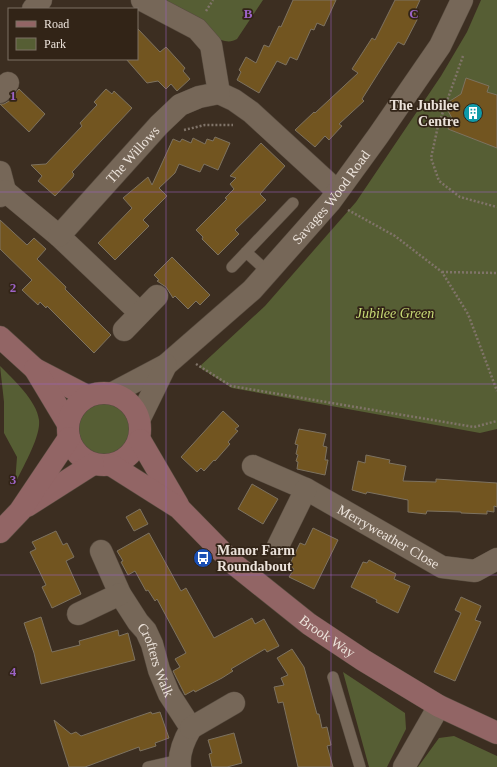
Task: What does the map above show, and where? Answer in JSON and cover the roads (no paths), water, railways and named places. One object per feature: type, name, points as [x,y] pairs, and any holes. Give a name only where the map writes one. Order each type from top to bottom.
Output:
[{"type":"street","points":[[33,8],[42,0]]},
{"type":"street","points":[[142,0],[196,29],[211,45],[219,93],[234,100],[251,112],[334,197]]},
{"type":"street","name":"Savages Wood Road","points":[[113,393],[173,359],[252,290],[268,272],[334,197],[378,136],[440,46],[462,0]]},
{"type":"street","name":"The Willows","points":[[59,236],[159,125],[180,105],[199,97],[219,93]]},
{"type":"street","points":[[2,186],[59,236],[140,313]]},
{"type":"street","points":[[124,330],[157,296]]},
{"type":"street","points":[[0,337],[35,369],[87,396]]},
{"type":"street","name":"Savages Wood Road","points":[[140,418],[173,359]]},
{"type":"street","points":[[35,369],[68,431],[74,449],[82,458],[102,464]]},
{"type":"street","points":[[0,532],[20,511],[68,431],[71,413],[78,403],[87,396],[100,392],[113,393],[124,398],[134,406],[140,418],[141,429],[140,440],[133,451],[123,460],[102,464],[20,511]]},
{"type":"street","name":"Brook Way","points":[[140,440],[179,508],[234,564],[309,624],[363,660],[439,706],[497,733]]},
{"type":"street","name":"Brook Way","points":[[102,464],[179,508]]},
{"type":"street","name":"Merryweather Close","points":[[253,466],[306,490],[442,567],[475,571],[497,559]]},
{"type":"street","points":[[278,546],[306,490]]},
{"type":"street","name":"Crofters Walk","points":[[101,551],[120,594],[138,622],[146,631],[169,694],[191,728]]},
{"type":"street","points":[[78,614],[120,594]]},
{"type":"street","points":[[180,763],[184,739],[191,728],[234,703]]},
{"type":"street","points":[[404,767],[439,706]]},
{"type":"lane","points":[[232,267],[293,203]]},
{"type":"lane","points":[[246,252],[268,272]]},
{"type":"lane","points":[[333,677],[360,767]]},
{"type":"lane","points":[[148,767],[180,763]]},
{"type":"place","name":"The Jubilee Centre","points":[[473,113]]},
{"type":"place","name":"Manor Farm Roundabout","points":[[203,558]]},
{"type":"park label","name":"Jubilee Green","points":[[395,313]]}]
